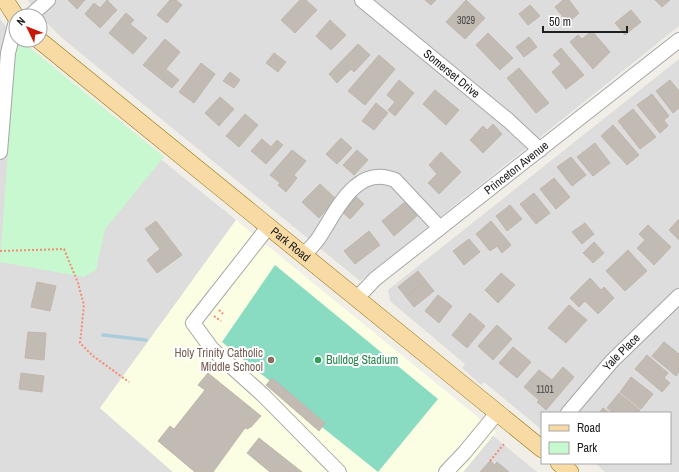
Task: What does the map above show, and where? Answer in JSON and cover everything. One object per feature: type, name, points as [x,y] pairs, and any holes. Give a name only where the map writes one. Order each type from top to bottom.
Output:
[{"type":"main road","name":"Park Road","points":[[48,47],[497,413],[541,447]]},
{"type":"street","points":[[39,8],[48,0]]},
{"type":"street","name":"Somerset Drive","points":[[362,0],[510,121],[540,150]]},
{"type":"street","points":[[0,34],[8,26]]},
{"type":"street","name":"Princeton Avenue","points":[[357,298],[375,279],[679,40]]},
{"type":"street","points":[[0,152],[9,48]]},
{"type":"street","points":[[304,255],[319,237],[335,209],[358,183],[372,176],[389,177],[395,180],[440,228]]},
{"type":"street","points":[[268,226],[193,323],[212,349],[263,395],[339,472]]},
{"type":"street","name":"Yale Place","points":[[569,412],[612,361],[679,296]]},
{"type":"street","points":[[446,472],[465,452],[497,413]]},
{"type":"path","points":[[0,251],[64,249],[78,283],[84,305],[80,343],[93,356],[129,382]]},
{"type":"path","points":[[490,461],[504,444]]},
{"type":"shaded area","points":[[28,0],[679,0],[679,26],[360,281],[62,38],[48,24],[48,8],[34,8]]},
{"type":"shaded area","points":[[0,19],[8,29],[8,48],[23,48],[236,220],[100,408],[173,472],[0,472]]},
{"type":"shaded area","points":[[679,59],[679,472],[605,472],[596,464],[671,464],[671,412],[541,412],[541,429],[484,382],[481,385],[462,368],[465,364],[390,301],[388,290]]},
{"type":"shaded area","name":"Holy Trinity Catholic Middle School","points":[[236,220],[496,432],[463,472],[173,472],[100,408]]},
{"type":"shaded area","points":[[493,436],[537,472],[463,472]]},
{"type":"green space","points":[[18,48],[30,48],[164,157],[105,229],[96,270],[84,277],[0,262],[15,55]]},
{"type":"green space","name":"Bulldog Stadium","points":[[275,265],[438,399],[378,472],[322,427],[325,423],[272,379],[270,381],[222,342]]},
{"type":"building","points":[[68,0],[85,0],[77,9]]},
{"type":"building","points":[[107,0],[117,10],[100,28],[85,14],[94,3],[100,8]]},
{"type":"building","points":[[170,0],[176,0],[182,5],[167,23],[157,15]]},
{"type":"building","points":[[300,0],[306,0],[317,10],[295,33],[281,20]]},
{"type":"building","points":[[425,0],[436,0],[431,5]]},
{"type":"building","points":[[466,0],[485,18],[465,39],[446,22]]},
{"type":"building","points":[[563,0],[569,0],[579,13],[568,23],[555,7]]},
{"type":"building","points":[[655,0],[670,0],[662,7]]},
{"type":"building","points":[[530,5],[540,16],[528,25],[519,14]]},
{"type":"building","points":[[631,10],[641,22],[625,35],[615,23]]},
{"type":"building","points":[[126,13],[134,20],[130,24],[147,38],[133,54],[109,33]]},
{"type":"building","points":[[330,20],[346,35],[331,50],[316,36]]},
{"type":"building","points":[[592,31],[610,52],[593,69],[570,42],[578,35],[582,39]]},
{"type":"building","points":[[488,33],[513,58],[500,70],[476,45]]},
{"type":"building","points":[[529,37],[537,47],[524,57],[516,47]]},
{"type":"building","points":[[165,39],[180,52],[166,69],[179,80],[172,88],[143,65]]},
{"type":"building","points":[[358,44],[370,55],[354,72],[351,69],[337,83],[329,74]]},
{"type":"building","points":[[561,48],[584,75],[566,89],[552,72],[561,64],[553,55]]},
{"type":"building","points":[[274,53],[286,62],[278,72],[266,63]]},
{"type":"building","points":[[379,55],[395,69],[365,105],[348,91]]},
{"type":"building","points":[[201,63],[215,74],[194,103],[179,92]]},
{"type":"building","points":[[519,68],[549,103],[536,113],[507,78]]},
{"type":"building","points":[[230,72],[240,80],[234,88],[223,81]]},
{"type":"building","points":[[399,80],[414,93],[395,116],[388,110],[395,102],[387,95]]},
{"type":"building","points":[[670,80],[679,91],[679,108],[673,113],[656,91]]},
{"type":"building","points":[[435,90],[459,110],[446,125],[423,104]]},
{"type":"building","points":[[652,94],[669,116],[664,120],[668,126],[660,133],[637,105]]},
{"type":"building","points":[[220,97],[234,109],[219,126],[205,113]]},
{"type":"building","points":[[376,103],[388,113],[374,130],[362,121]]},
{"type":"building","points":[[633,109],[656,137],[640,149],[618,121]]},
{"type":"building","points":[[245,114],[258,125],[239,147],[226,136]]},
{"type":"building","points":[[493,124],[502,134],[483,153],[470,140],[483,126],[487,130]]},
{"type":"building","points":[[613,125],[639,155],[627,165],[601,136]]},
{"type":"building","points":[[341,138],[352,148],[337,164],[326,154]]},
{"type":"building","points":[[262,139],[271,147],[277,140],[283,145],[266,164],[251,151]]},
{"type":"building","points":[[595,143],[610,163],[593,176],[577,157]]},
{"type":"building","points":[[292,150],[306,161],[294,175],[297,178],[286,192],[278,185],[280,183],[270,175]]},
{"type":"building","points":[[357,150],[368,160],[354,175],[343,165]]},
{"type":"building","points":[[441,152],[461,172],[439,194],[428,183],[437,174],[429,165]]},
{"type":"building","points":[[571,157],[586,175],[572,186],[557,167]]},
{"type":"building","points":[[554,178],[570,197],[556,209],[540,189]]},
{"type":"building","points":[[320,184],[336,199],[319,218],[302,202]]},
{"type":"building","points":[[534,193],[550,213],[536,224],[520,204]]},
{"type":"building","points":[[353,194],[364,204],[350,219],[339,209]]},
{"type":"building","points":[[406,201],[417,216],[394,236],[382,221]]},
{"type":"building","points":[[510,205],[522,219],[507,231],[496,216]]},
{"type":"building","points":[[679,219],[679,240],[669,230]]},
{"type":"building","points":[[156,221],[182,255],[157,273],[147,260],[160,249],[145,229]]},
{"type":"building","points":[[491,221],[511,245],[502,253],[497,246],[490,251],[476,234]]},
{"type":"building","points":[[585,223],[594,234],[582,244],[572,232]]},
{"type":"building","points":[[648,225],[671,247],[654,265],[637,248],[645,240],[639,234]]},
{"type":"building","points":[[369,231],[380,245],[355,264],[344,251]]},
{"type":"building","points":[[469,239],[480,252],[464,265],[453,251]]},
{"type":"building","points":[[594,242],[604,253],[593,263],[583,253]]},
{"type":"building","points":[[628,250],[647,271],[625,291],[606,271]]},
{"type":"building","points":[[418,271],[426,281],[406,297],[398,287]]},
{"type":"building","points":[[501,273],[515,285],[498,303],[485,290]]},
{"type":"building","points":[[590,278],[601,290],[604,287],[614,298],[598,314],[585,301],[579,307],[570,298]]},
{"type":"building","points":[[426,281],[434,291],[414,307],[406,297]]},
{"type":"building","points":[[37,282],[56,286],[50,311],[31,307]]},
{"type":"building","points":[[438,295],[452,306],[439,323],[425,311]]},
{"type":"building","points":[[569,305],[587,320],[566,343],[548,328]]},
{"type":"building","points":[[470,313],[485,326],[467,348],[452,335]]},
{"type":"building","points":[[497,325],[512,339],[493,360],[478,346]]},
{"type":"building","points":[[28,332],[46,333],[44,360],[25,358]]},
{"type":"building","points":[[664,342],[679,354],[679,372],[676,376],[652,356]]},
{"type":"building","points":[[513,347],[531,362],[517,378],[499,363]]},
{"type":"building","points":[[647,355],[668,373],[664,378],[670,383],[662,392],[635,369]]},
{"type":"building","points":[[563,367],[574,377],[546,410],[537,402],[539,400],[524,387],[539,370],[552,380]]},
{"type":"building","points":[[21,373],[44,376],[42,392],[19,389]]},
{"type":"building","points":[[208,373],[261,416],[251,427],[247,429],[245,428],[213,472],[195,472],[158,441],[170,426],[174,429],[205,390],[198,385]]},
{"type":"building","points":[[631,377],[653,394],[641,409],[620,392]]},
{"type":"building","points":[[272,378],[325,423],[319,431],[266,385]]},
{"type":"building","points":[[619,393],[640,410],[639,412],[613,412],[607,408]]},
{"type":"building","points":[[603,408],[609,412],[600,412]]},
{"type":"building","points":[[259,438],[302,472],[270,472],[247,453]]},
{"type":"building","points":[[490,461],[495,465],[497,462],[509,472],[480,472]]},
{"type":"waterway","points":[[103,335],[146,340]]},
{"type":"place","name":"Holy Trinity Catholic Middle School","points":[[271,360]]},
{"type":"place","name":"Bulldog Stadium","points":[[318,360]]}]
